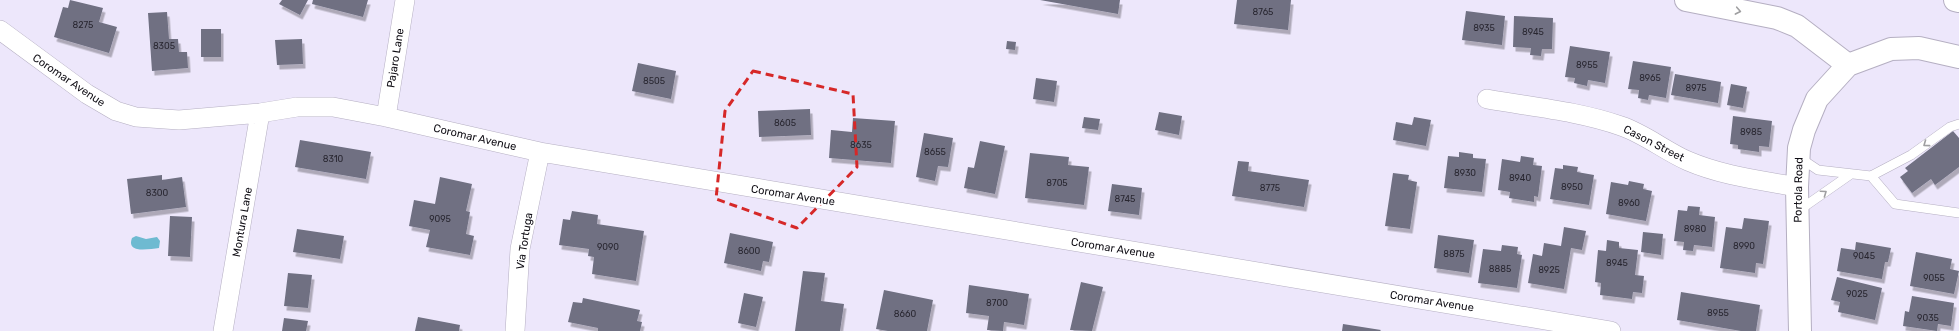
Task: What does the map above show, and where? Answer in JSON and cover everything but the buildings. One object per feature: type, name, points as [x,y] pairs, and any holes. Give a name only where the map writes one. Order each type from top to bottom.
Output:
[{"type":"main road","points":[[1686,0],[1777,18],[1797,26],[1848,65],[1891,49],[1919,48],[1959,57]]},
{"type":"main road","points":[[1955,0],[1959,1]]},
{"type":"main road","name":"Portola Road","points":[[1800,331],[1797,187],[1799,157],[1804,130],[1817,99],[1848,65]]},
{"type":"street","name":"Pajaro Lane","points":[[386,117],[404,0]]},
{"type":"street","name":"Coromar Avenue","points":[[0,30],[87,94],[116,111],[136,117],[173,120],[260,113],[297,107],[332,107],[386,117],[540,152],[1611,331]]},
{"type":"street","name":"Cason Street","points":[[1487,99],[1591,117],[1622,126],[1687,160],[1710,170],[1797,187]]},
{"type":"street","name":"Montura Lane","points":[[223,331],[260,113]]},
{"type":"street","name":"Via Tortuga","points":[[515,331],[520,249],[540,152]]},
{"type":"lane","points":[[1799,157],[1818,170],[1871,176],[1911,155],[1950,127],[1959,124]]},
{"type":"lane","points":[[1798,212],[1851,174]]},
{"type":"lane","points":[[1871,176],[1895,204],[1959,213]]},
{"type":"highlighted area","points":[[753,71],[853,94],[857,167],[797,228],[716,199],[725,111]]},
{"type":"water","points":[[136,236],[146,239],[157,237],[160,241],[159,248],[135,248],[131,243],[132,238]]}]
